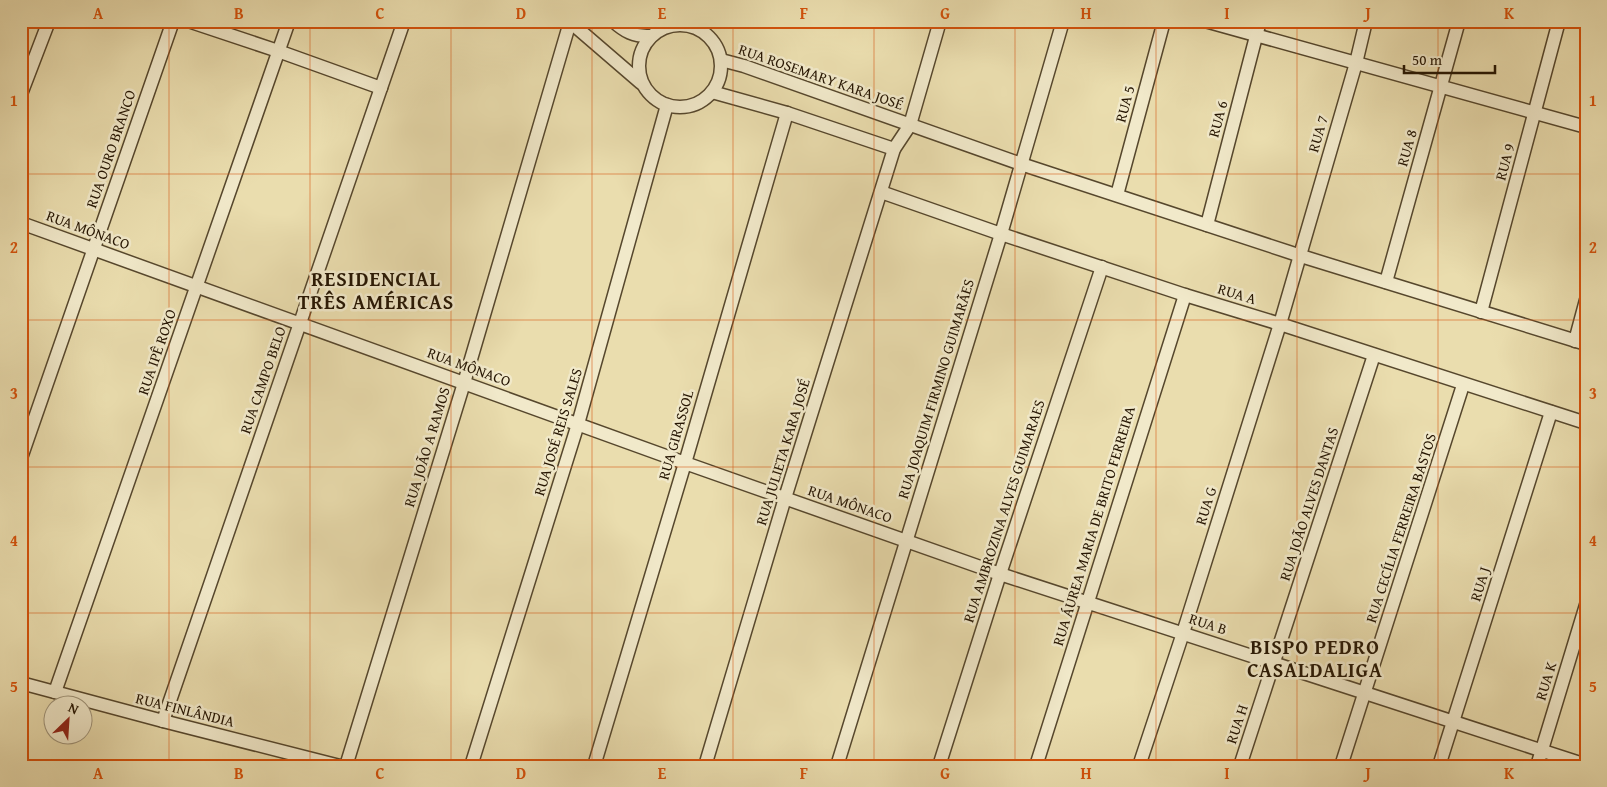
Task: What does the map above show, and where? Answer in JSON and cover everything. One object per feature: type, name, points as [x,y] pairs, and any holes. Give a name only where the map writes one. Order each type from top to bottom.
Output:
[{"type":"street","points":[[21,94],[49,21]]},
{"type":"street","name":"RUA OURO BRANCO","points":[[21,458],[173,21]]},
{"type":"street","points":[[188,21],[381,88]]},
{"type":"street","name":"RUA IPÊ ROXO","points":[[55,692],[289,21]]},
{"type":"street","name":"RUA CAMPO BELO","points":[[162,721],[404,21]]},
{"type":"street","points":[[613,21],[622,29],[638,37],[650,36]]},
{"type":"street","name":"RUA JULIETA KARA JOSÉ","points":[[705,766],[785,498],[894,149],[910,125],[940,21]]},
{"type":"street","name":"RUA JOAQUIM FIRMINO GUIMARÃES","points":[[837,766],[1001,234],[1063,21]]},
{"type":"street","name":"RUA 5","points":[[1117,195],[1164,21]]},
{"type":"street","points":[[1205,21],[1586,127]]},
{"type":"street","name":"RUA 6","points":[[1207,225],[1260,21]]},
{"type":"street","name":"RUA 7","points":[[1301,256],[1356,63],[1366,21]]},
{"type":"street","name":"RUA 8","points":[[1386,282],[1459,21]]},
{"type":"street","name":"RUA 9","points":[[1481,312],[1559,21]]},
{"type":"street","points":[[569,22],[642,83]]},
{"type":"street","name":"RUA JOÃO A RAMOS","points":[[346,766],[464,383],[569,22]]},
{"type":"street","name":"RUA ROSEMARY KARA JOSÉ","points":[[650,36],[659,29],[681,24],[693,26],[703,31],[712,39],[718,49],[721,60],[720,77],[712,92]]},
{"type":"street","points":[[650,36],[638,58],[638,71],[648,93],[667,105],[677,107],[696,104],[712,92],[786,113],[894,149]]},
{"type":"street","name":"RUA ROSEMARY KARA JOSÉ","points":[[721,60],[744,66],[1021,164],[1301,256],[1580,343]]},
{"type":"street","name":"RUA JOSÉ REIS SALES","points":[[471,766],[578,424],[667,105]]},
{"type":"street","name":"RUA GIRASSOL","points":[[594,766],[686,463],[786,113]]},
{"type":"street","name":"RUA A","points":[[881,192],[1185,296],[1280,324],[1463,385],[1586,423]]},
{"type":"street","name":"RUA MÔNACO","points":[[21,223],[686,463],[906,540]]},
{"type":"street","name":"RUA G","points":[[1139,766],[1183,633],[1301,256]]},
{"type":"street","name":"RUA AMBROZINA ALVES GUIMARAES","points":[[939,766],[1000,574],[1102,267]]},
{"type":"street","name":"RUA ÁUREA MARIA DE BRITO FERREIRA","points":[[1036,766],[1185,296]]},
{"type":"street","points":[[1580,343],[1586,300]]},
{"type":"street","name":"RUA JOÃO ALVES DANTAS","points":[[1274,663],[1374,356]]},
{"type":"street","name":"RUA CECÍLIA FERREIRA BASTOS","points":[[1341,766],[1463,385]]},
{"type":"street","name":"RUA J","points":[[1439,766],[1550,412]]},
{"type":"street","name":"RUA B","points":[[906,540],[1000,574],[1586,765]]},
{"type":"street","name":"RUA K","points":[[1537,766],[1586,605]]},
{"type":"street","name":"RUA H","points":[[1240,766],[1274,663]]},
{"type":"street","name":"RUA FINLÂNDIA","points":[[21,683],[340,766]]},
{"type":"district","name":"RESIDENCIAL TRÊS AMÉRICAS","points":[[376,290]]},
{"type":"district","name":"BISPO PEDRO CASALDALIGA","points":[[1315,658]]}]
